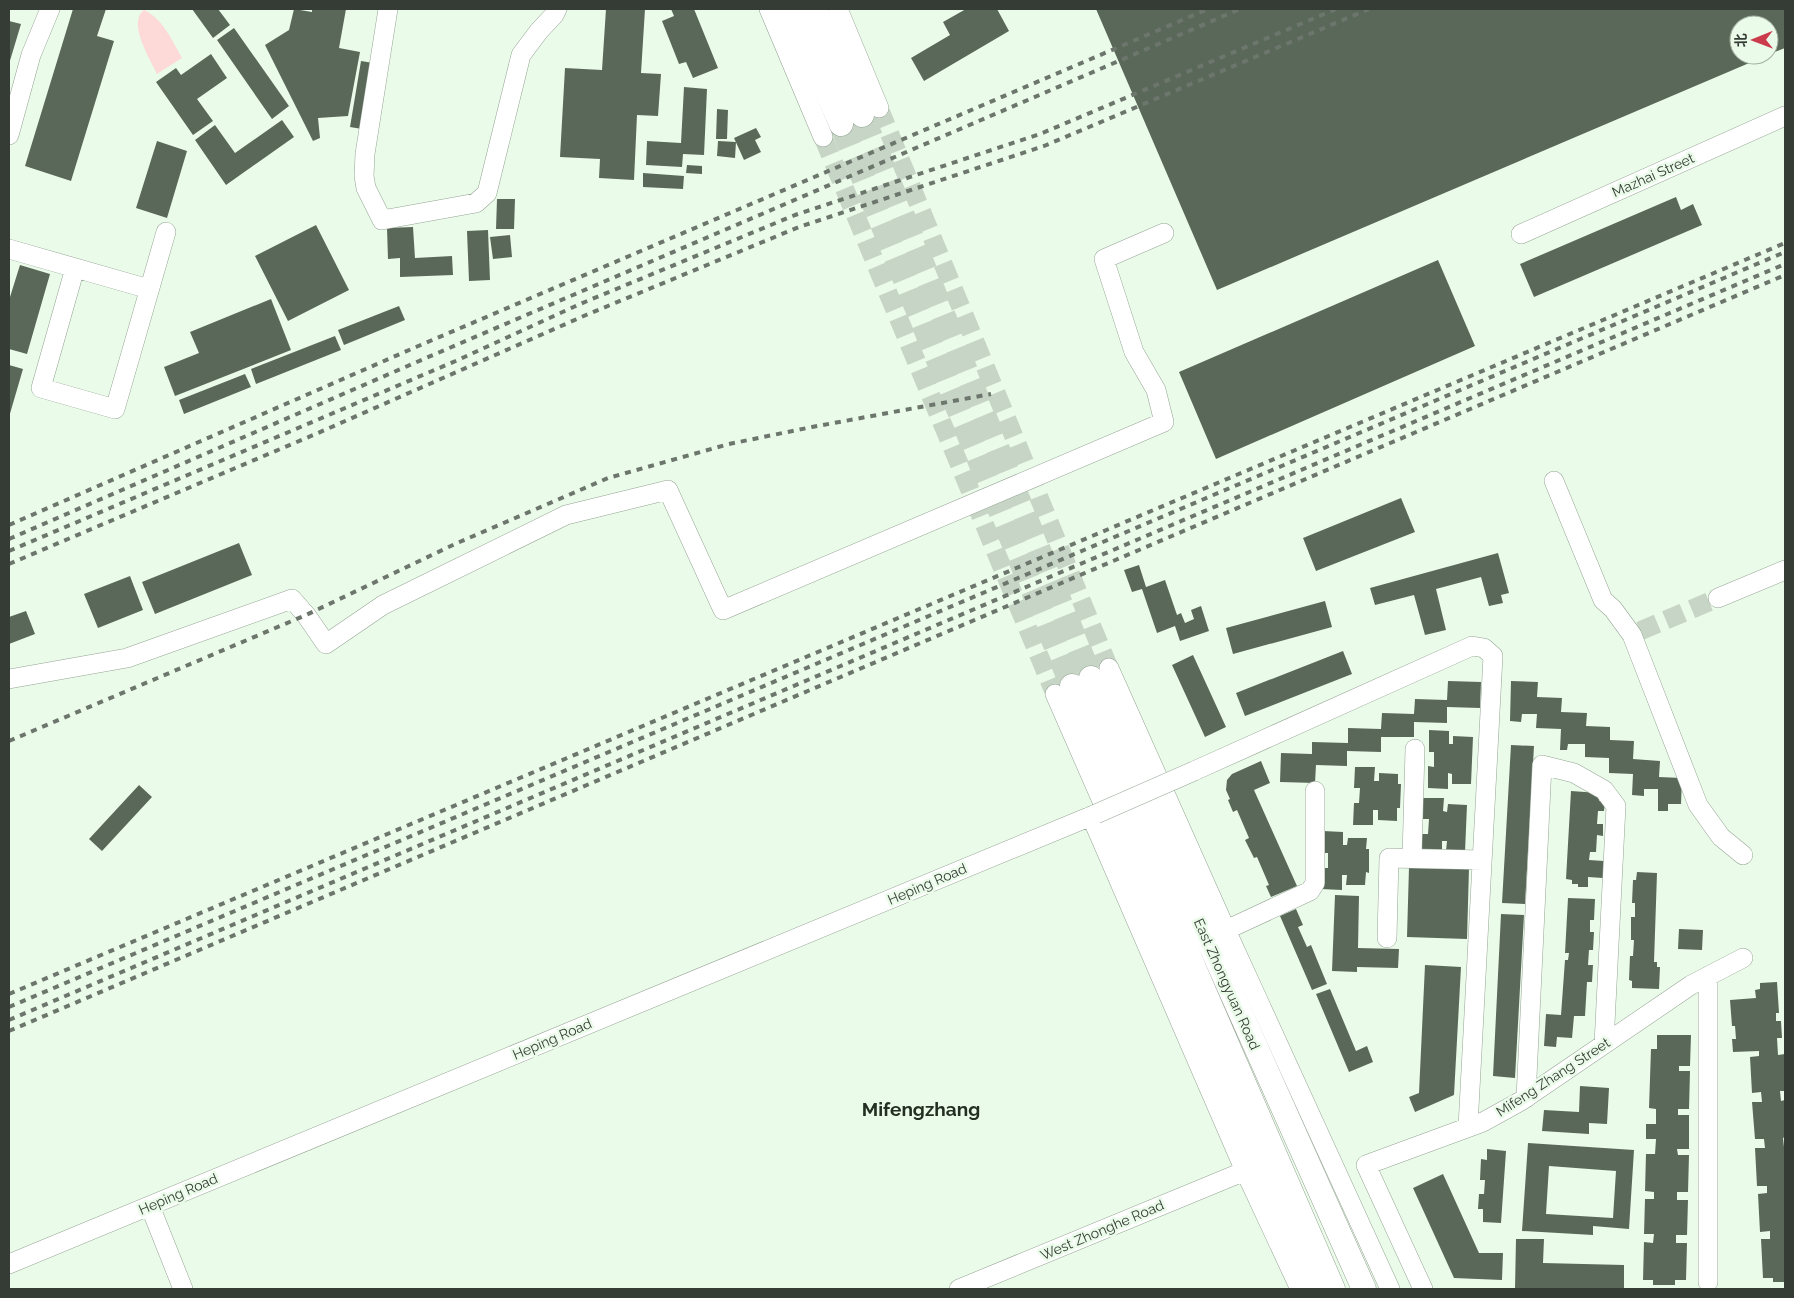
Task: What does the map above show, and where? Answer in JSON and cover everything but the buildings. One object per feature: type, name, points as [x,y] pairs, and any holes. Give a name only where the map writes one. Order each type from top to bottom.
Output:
[{"type":"main road","points":[[790,9],[851,121]]},
{"type":"main road","points":[[815,9],[851,121]]},
{"type":"main road","name":"East Zhongyuan Road","points":[[1082,681],[1332,1289]]},
{"type":"main road","name":"East Zhongyuan Road","points":[[1082,681],[1364,1289]]},
{"type":"street","points":[[9,135],[31,55],[50,9]]},
{"type":"street","points":[[388,9],[365,154],[364,176],[366,188],[382,220],[476,203],[486,193],[521,55],[557,9]]},
{"type":"street","points":[[769,9],[851,121]]},
{"type":"street","points":[[838,9],[851,121]]},
{"type":"street","name":"Mazhai Street","points":[[1522,234],[1785,116]]},
{"type":"street","points":[[75,268],[41,388],[115,409],[166,232]]},
{"type":"street","points":[[9,679],[127,658],[292,599],[326,644],[383,605],[566,515],[668,490],[722,610],[1164,422],[1156,390],[1134,352],[1104,258],[1164,233]]},
{"type":"street","points":[[9,249],[150,289]]},
{"type":"street","points":[[1554,481],[1603,600],[1636,633],[1698,805],[1721,837],[1743,855]]},
{"type":"street","points":[[1718,598],[1785,570]]},
{"type":"street","name":"Heping Road","points":[[9,1264],[1093,815],[1472,646],[1484,648],[1493,656],[1482,860]]},
{"type":"street","points":[[1082,681],[1226,930],[1390,1289]]},
{"type":"street","points":[[1082,681],[1316,1289]]},
{"type":"street","points":[[1412,858],[1415,748]]},
{"type":"street","points":[[1526,1098],[1542,765],[1574,772],[1604,790],[1616,806],[1604,1044]]},
{"type":"street","points":[[1226,930],[1310,891],[1314,883],[1315,791]]},
{"type":"street","points":[[1093,815],[1245,1171],[1300,1289]]},
{"type":"street","points":[[1387,938],[1389,858],[1482,860],[1468,1127]]},
{"type":"street","name":"Mifeng Zhang Street","points":[[1423,1289],[1366,1165],[1483,1122],[1526,1098],[1691,985],[1743,958]]},
{"type":"street","points":[[1708,976],[1708,1282]]},
{"type":"street","name":"West Zhonghe Road","points":[[958,1289],[1245,1171]]},
{"type":"street","points":[[150,1206],[183,1289]]},
{"type":"shaded area","points":[[144,10],[162,24],[182,58],[157,74],[145,50],[139,32],[139,16]]},
{"type":"tunnel","points":[[879,108],[1109,668]]},
{"type":"tunnel","points":[[862,115],[1091,678]]},
{"type":"tunnel","points":[[841,124],[1072,686]]},
{"type":"tunnel","points":[[823,137],[1055,694]]},
{"type":"tunnel","points":[[1640,631],[1718,598]]},
{"type":"railway","points":[[9,525],[416,347],[1208,9]]},
{"type":"railway","points":[[9,539],[1240,9]]},
{"type":"railway","points":[[9,551],[458,360],[580,304],[795,215],[1040,134],[1336,9]]},
{"type":"railway","points":[[9,564],[318,433],[586,315],[799,227],[1044,146],[1369,9]]},
{"type":"railway","points":[[9,994],[1785,243]]},
{"type":"railway","points":[[9,1007],[1785,252]]},
{"type":"railway","points":[[9,1020],[1785,264]]},
{"type":"railway","points":[[9,1031],[1785,275]]},
{"type":"railway","points":[[9,741],[306,615],[455,544],[608,478],[729,444],[991,394]]},
{"type":"district","name":"Mifengzhang","points":[[921,1109]]}]
